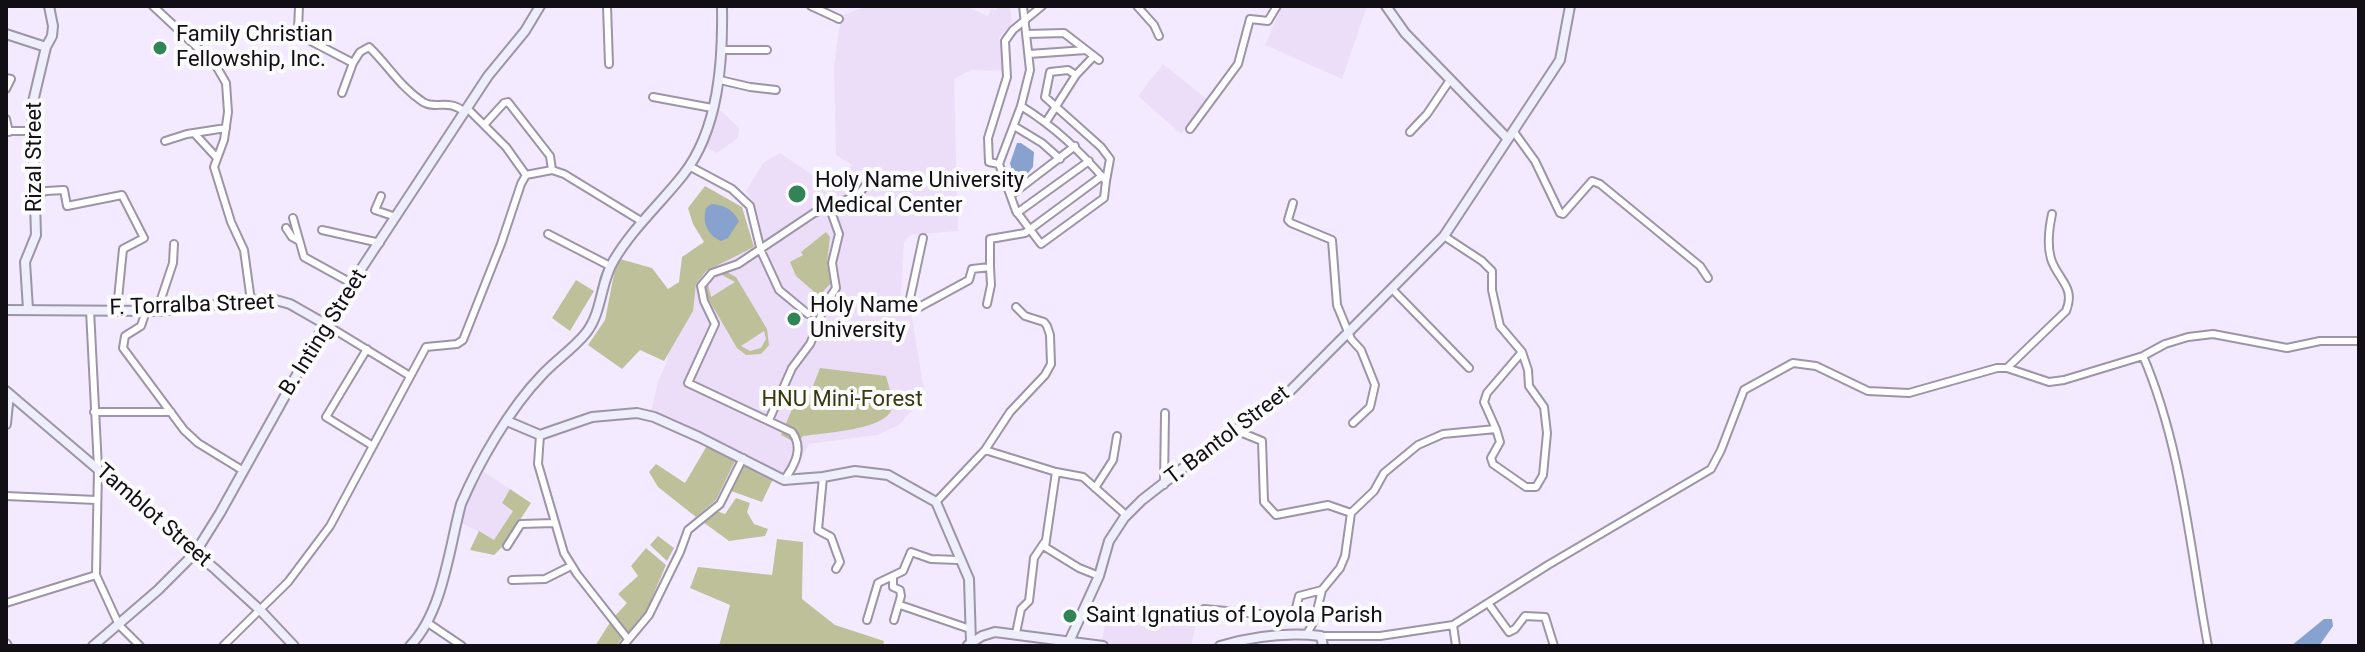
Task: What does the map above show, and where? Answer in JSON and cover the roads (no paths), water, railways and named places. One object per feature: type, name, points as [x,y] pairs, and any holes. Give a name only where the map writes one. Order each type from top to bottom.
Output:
[{"type":"street","name":"Rizal Street","points":[[28,309],[25,262],[36,235],[32,106],[46,47],[52,36],[49,6]]},
{"type":"street","points":[[153,6],[215,64],[226,83],[226,128],[214,167],[231,222],[244,250],[251,301]]},
{"type":"street","points":[[299,6],[298,31],[301,35],[353,63]]},
{"type":"street","name":"B. Inting Street","points":[[93,646],[195,553],[325,324],[488,76],[525,31],[540,6]]},
{"type":"street","points":[[607,6],[609,64]]},
{"type":"street","points":[[410,646],[434,612],[461,504],[507,421],[541,376],[588,330],[598,309],[610,266],[641,221],[689,166],[720,80],[722,6]]},
{"type":"street","points":[[811,6],[839,19]]},
{"type":"street","points":[[1023,6],[1030,70],[1021,106],[999,164],[1017,213],[1041,244],[1104,198],[1104,179],[1110,159],[1101,147],[1045,97],[1050,72],[1068,70],[1076,75]]},
{"type":"street","points":[[999,164],[989,162],[988,138],[1007,77],[1005,41],[1042,6]]},
{"type":"street","points":[[1137,6],[1154,25],[1159,36]]},
{"type":"street","points":[[1190,129],[1238,64],[1250,19],[1268,21],[1277,6]]},
{"type":"street","points":[[1386,6],[1405,33],[1450,80],[1535,161],[1560,213],[1563,214],[1592,181],[1600,184],[1700,266],[1708,278]]},
{"type":"street","name":"T. Bantol Street","points":[[1069,643],[1099,576],[1109,541],[1127,516],[1235,430],[1284,397],[1444,236],[1560,60],[1570,6]]},
{"type":"street","points":[[1027,34],[1060,32],[1097,58],[1076,75],[1046,122]]},
{"type":"street","points":[[6,34],[46,47]]},
{"type":"street","points":[[342,93],[353,63],[360,52],[369,47],[409,94],[425,104],[450,104],[466,110],[484,125],[526,175]]},
{"type":"street","points":[[722,50],[767,50]]},
{"type":"street","points":[[1029,54],[1086,50]]},
{"type":"street","points":[[6,78],[11,79],[6,89]]},
{"type":"street","points":[[720,80],[776,90]]},
{"type":"street","points":[[1410,132],[1427,114],[1450,80]]},
{"type":"street","points":[[653,97],[712,108]]},
{"type":"street","points":[[484,125],[508,102],[550,156],[552,170]]},
{"type":"street","points":[[1021,106],[1075,146],[1104,179]]},
{"type":"street","points":[[6,119],[8,131],[33,131]]},
{"type":"street","points":[[1014,126],[1042,143],[1060,159]]},
{"type":"street","points":[[165,141],[226,128]]},
{"type":"street","points":[[195,134],[217,158]]},
{"type":"street","points":[[1011,195],[1075,146]]},
{"type":"street","points":[[1017,213],[1089,161]]},
{"type":"street","points":[[689,166],[732,189],[750,206],[761,251],[779,290],[815,320]]},
{"type":"street","points":[[526,175],[552,170],[564,174],[641,221]]},
{"type":"street","points":[[223,646],[288,582],[330,526],[426,347],[457,344],[463,340],[526,175]]},
{"type":"street","points":[[987,304],[991,292],[990,239],[1019,235],[1104,179]]},
{"type":"street","points":[[784,480],[799,452],[799,444],[792,432],[688,383],[715,324],[701,286],[712,273],[732,267],[761,251],[795,225],[829,206],[858,195],[865,186]]},
{"type":"street","points":[[35,195],[64,190],[67,206],[122,195],[144,238],[123,249],[117,309]]},
{"type":"street","points":[[381,196],[375,210],[396,218]]},
{"type":"street","points":[[1293,203],[1288,220],[1291,223],[1332,240],[1337,305],[1348,333],[1361,350],[1375,390],[1370,407],[1353,423]]},
{"type":"street","points":[[769,420],[792,368],[810,344],[815,320],[836,288],[832,263],[839,234],[829,206]]},
{"type":"street","points":[[2007,368],[2066,311],[2070,302],[2070,293],[2049,252],[2052,214]]},
{"type":"street","points":[[293,218],[304,257],[353,284]]},
{"type":"street","points":[[295,229],[284,228],[299,241]]},
{"type":"street","points":[[322,230],[380,243]]},
{"type":"street","points":[[548,234],[610,266]]},
{"type":"street","points":[[1444,236],[1492,271],[1492,290],[1500,326],[1522,352],[1529,386],[1544,407],[1547,433],[1543,475],[1536,487],[1526,487],[1493,464],[1491,458],[1500,442],[1484,402],[1487,393],[1522,352]]},
{"type":"street","points":[[923,238],[909,303],[912,311],[969,280],[972,269],[990,267]]},
{"type":"street","points":[[157,311],[173,263],[174,244]]},
{"type":"street","points":[[1393,290],[1469,368]]},
{"type":"street","name":"F. Torralba Street","points":[[6,310],[157,311],[272,299],[290,304],[410,376]]},
{"type":"street","points":[[936,502],[985,450],[1010,412],[1045,375],[1051,364],[1047,326],[1044,322],[1025,316],[1016,307]]},
{"type":"street","points":[[90,310],[98,468],[96,575],[119,625],[140,646]]},
{"type":"street","points":[[146,311],[141,326],[125,336],[123,348],[184,430],[198,443],[242,470]]},
{"type":"street","points":[[1220,646],[1254,636],[1380,636],[1453,625],[1711,469],[1744,390],[1793,363],[1816,366],[1868,391],[1909,393],[1985,370],[2007,368],[2049,382],[2064,380],[2143,356],[2165,344],[2213,334],[2287,348],[2320,341],[2359,341]]},
{"type":"street","points":[[367,349],[326,417],[373,446]]},
{"type":"street","points":[[2143,356],[2154,381],[2184,497],[2208,646]]},
{"type":"street","points":[[6,424],[8,393]]},
{"type":"street","name":"Tamblot Street","points":[[8,393],[261,611],[294,646]]},
{"type":"street","points":[[94,412],[171,412]]},
{"type":"street","points":[[507,421],[540,435],[592,417],[637,413],[654,417],[784,480],[855,471],[888,475],[936,502],[969,579],[969,644],[995,632],[1103,646]]},
{"type":"street","points":[[1164,485],[1165,413]]},
{"type":"street","points":[[1307,634],[1315,619],[1322,590],[1340,568],[1345,556],[1351,513],[1374,491],[1384,473],[1418,445],[1443,434],[1496,429]]},
{"type":"street","points":[[1235,430],[1262,441],[1264,502],[1276,515],[1328,505],[1351,513]]},
{"type":"street","points":[[540,435],[538,464],[554,523],[571,566],[628,639]]},
{"type":"street","points":[[1095,488],[1113,460],[1117,436]]},
{"type":"street","points":[[985,450],[1083,477],[1127,516]]},
{"type":"street","points":[[623,646],[649,615],[688,530],[720,504],[743,458]]},
{"type":"street","points":[[1016,633],[1021,609],[1029,601],[1034,558],[1044,542],[1056,472]]},
{"type":"street","points":[[823,477],[818,530],[831,537],[843,562],[836,569]]},
{"type":"street","points":[[6,496],[96,500]]},
{"type":"street","points":[[507,546],[521,524],[554,523]]},
{"type":"street","points":[[1044,542],[1047,551],[1099,576]]},
{"type":"street","points":[[867,620],[878,583],[903,571],[911,552],[931,559],[959,560]]},
{"type":"street","points":[[512,580],[545,579],[571,566]]},
{"type":"street","points":[[6,603],[96,575]]},
{"type":"street","points":[[893,577],[894,588],[901,593],[894,620]]},
{"type":"street","points":[[1294,616],[1299,596],[1322,590]]},
{"type":"street","points":[[1488,603],[1509,632],[1525,616],[1545,617],[1554,646]]},
{"type":"street","points":[[900,605],[970,629]]},
{"type":"street","points":[[1204,609],[1315,619]]},
{"type":"street","points":[[428,623],[462,646]]},
{"type":"street","points":[[1453,625],[1456,646]]},
{"type":"street","points":[[1321,636],[1323,646]]},
{"type":"water","points":[[1017,143],[1034,152],[1033,167],[1028,173],[1013,175],[1010,163]]},
{"type":"water","points":[[711,204],[728,208],[739,221],[728,238],[721,241],[709,232],[705,223],[706,208]]},
{"type":"water","points":[[2324,619],[2332,619],[2333,626],[2319,646],[2291,646]]},
{"type":"place","name":"Family Christian Fellowship, Inc.","points":[[160,48]]},
{"type":"place","name":"Holy Name University Medical Center","points":[[797,194]]},
{"type":"place","name":"Holy Name University","points":[[794,319]]},
{"type":"place","name":"Saint Ignatius of Loyola Parish","points":[[1070,616]]},
{"type":"park label","name":"HNU Mini-Forest","points":[[842,400]]}]
